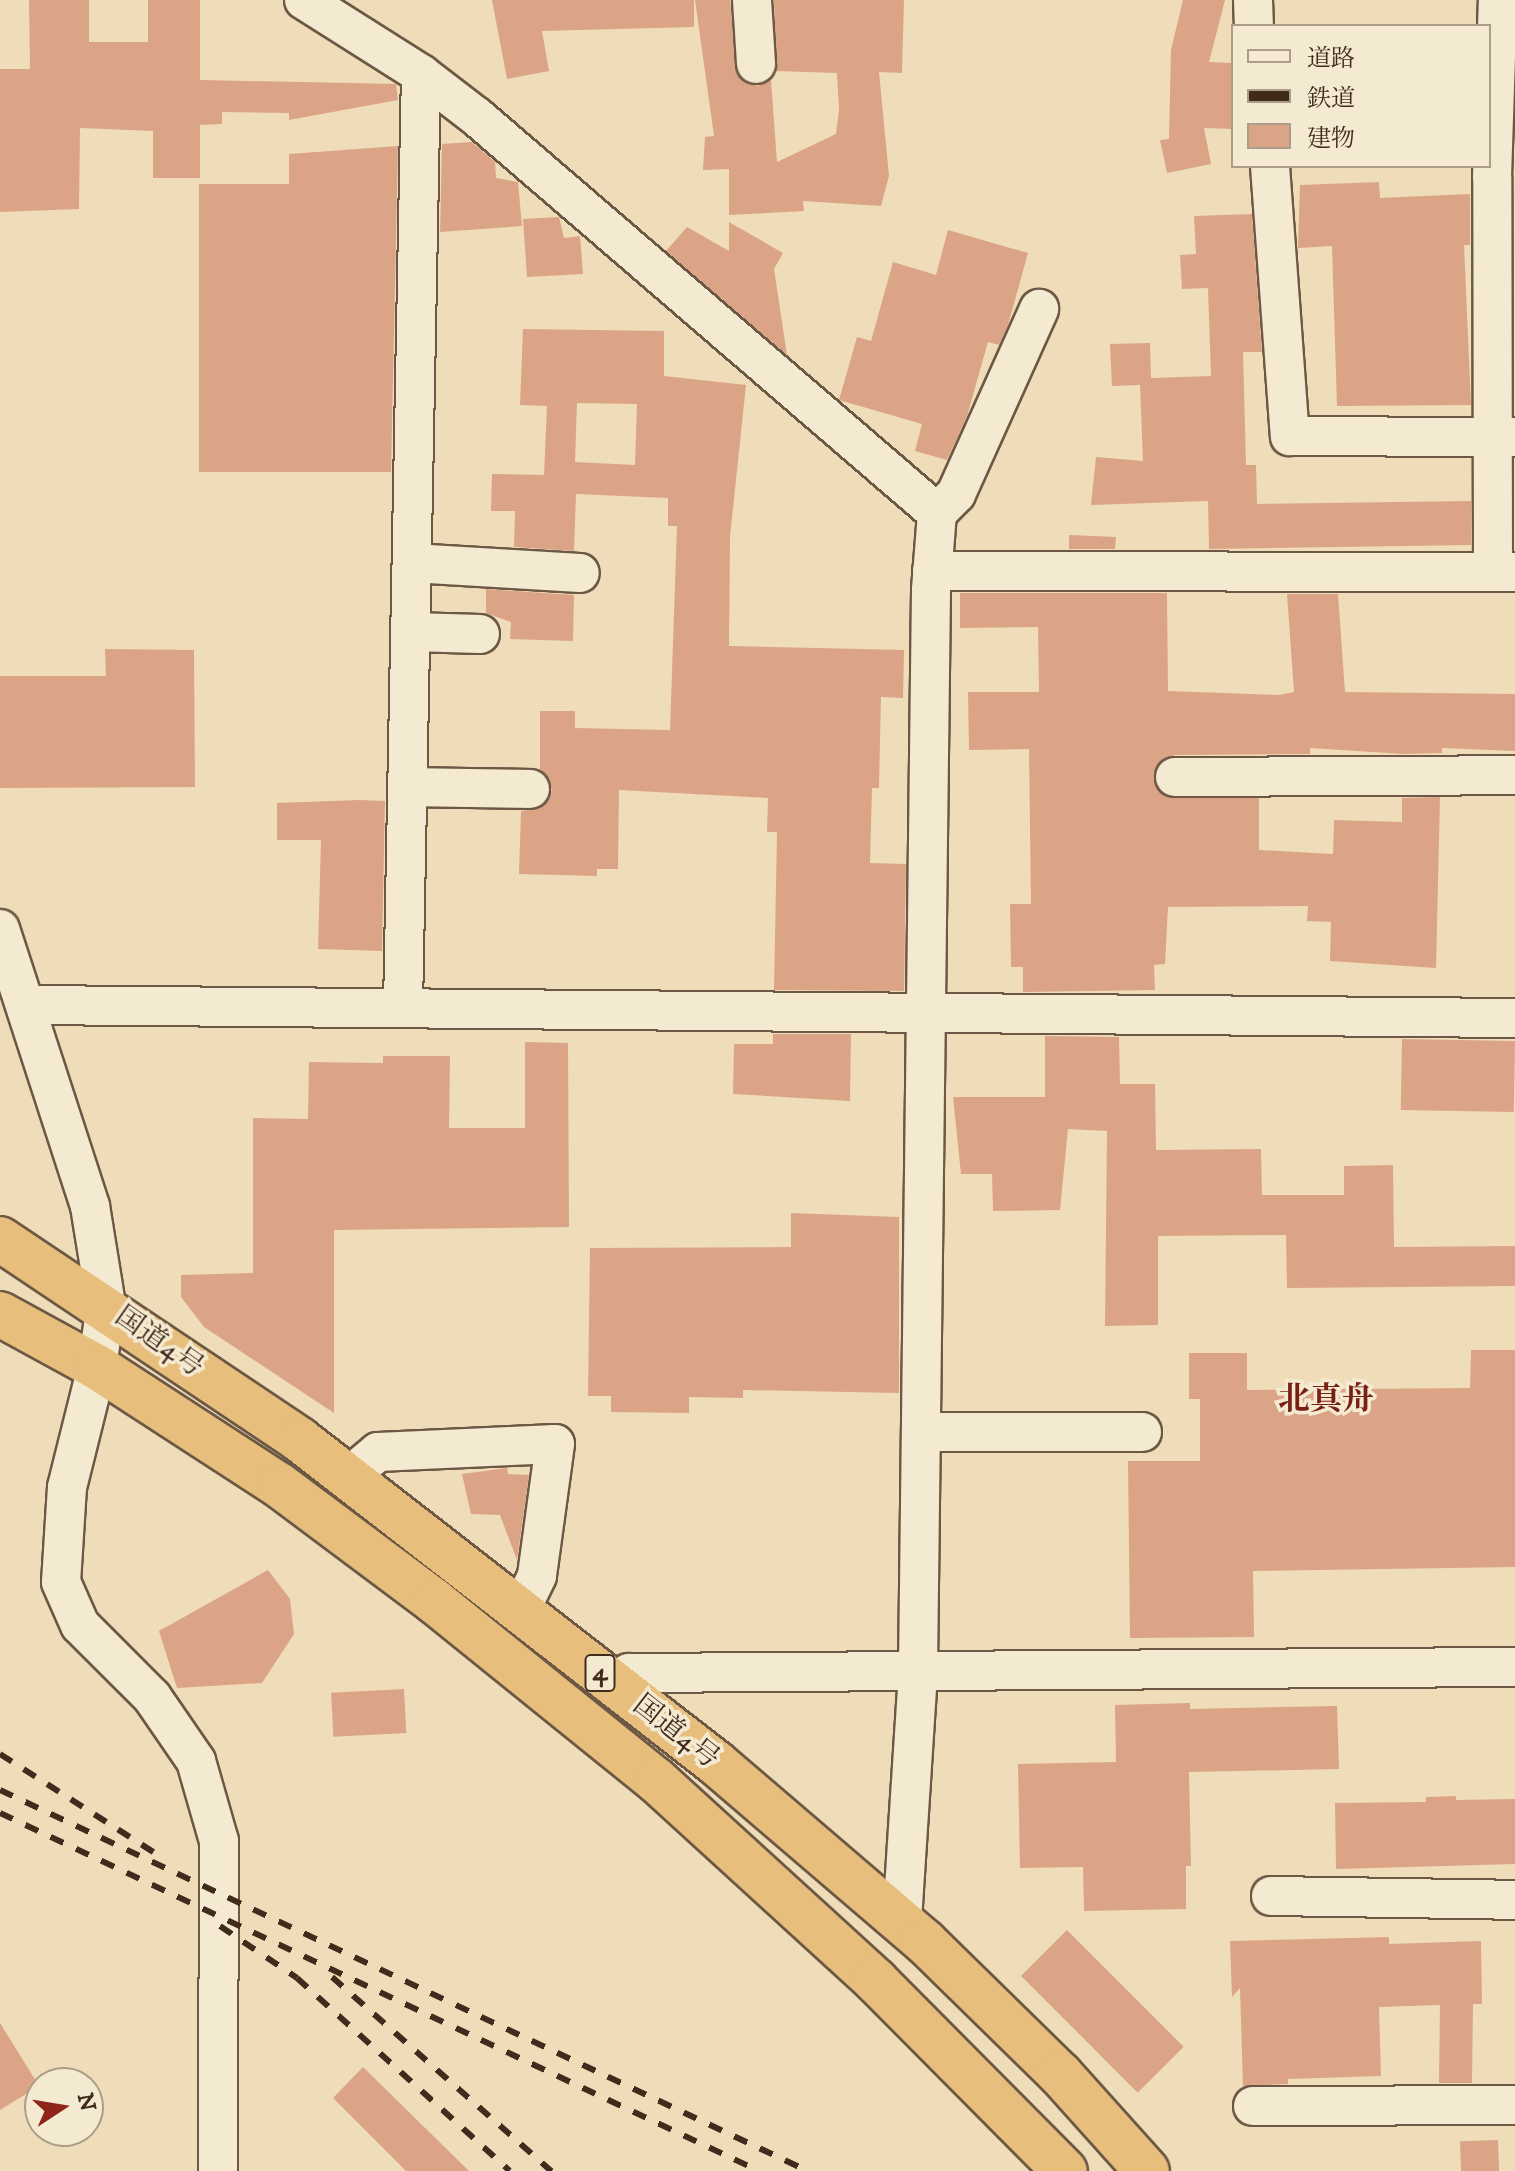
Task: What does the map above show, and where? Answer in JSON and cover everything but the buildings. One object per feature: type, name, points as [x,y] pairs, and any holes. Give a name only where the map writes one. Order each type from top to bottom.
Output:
[{"type":"highway","name":"国道4号","points":[[0,1239],[106,1305],[348,1477],[716,1763],[902,1923],[1060,2074],[1147,2171]]},
{"type":"highway","name":"国道4号","points":[[0,1314],[97,1367],[279,1485],[434,1601],[656,1780],[876,1981],[1065,2171]]},
{"type":"street","points":[[304,0],[421,74],[937,513]]},
{"type":"street","points":[[752,0],[756,64]]},
{"type":"street","points":[[1253,0],[1254,24]]},
{"type":"street","points":[[932,571],[1504,572],[1504,212],[1498,0]]},
{"type":"street","points":[[403,1008],[421,74]]},
{"type":"street","points":[[1270,168],[1290,436],[1505,437]]},
{"type":"street","points":[[902,1923],[918,1673],[932,571],[937,513],[956,494],[1039,309]]},
{"type":"street","points":[[412,563],[580,573]]},
{"type":"street","points":[[411,632],[480,634]]},
{"type":"street","points":[[1175,777],[1515,775]]},
{"type":"street","points":[[408,787],[530,789]]},
{"type":"street","points":[[0,929],[90,1206],[106,1305],[97,1367],[67,1487],[61,1582],[80,1625],[152,1697],[196,1761],[219,1841],[218,2171]]},
{"type":"street","points":[[27,1005],[1515,1018]]},
{"type":"street","points":[[921,1432],[1142,1432]]},
{"type":"street","points":[[348,1477],[378,1452],[555,1444],[537,1576],[520,1611]]},
{"type":"street","points":[[615,1685],[629,1673],[1515,1667]]},
{"type":"street","points":[[1271,1896],[1515,1900]]},
{"type":"street","points":[[1253,2106],[1515,2105]]},
{"type":"railway","points":[[0,1754],[155,1853]]},
{"type":"railway","points":[[0,1790],[808,2171]]},
{"type":"railway","points":[[0,1813],[759,2171]]},
{"type":"railway","points":[[220,1926],[297,1978],[510,2171]]},
{"type":"railway","points":[[332,1977],[551,2171]]},
{"type":"district","name":"北真舟","points":[[1326,1400]]}]
